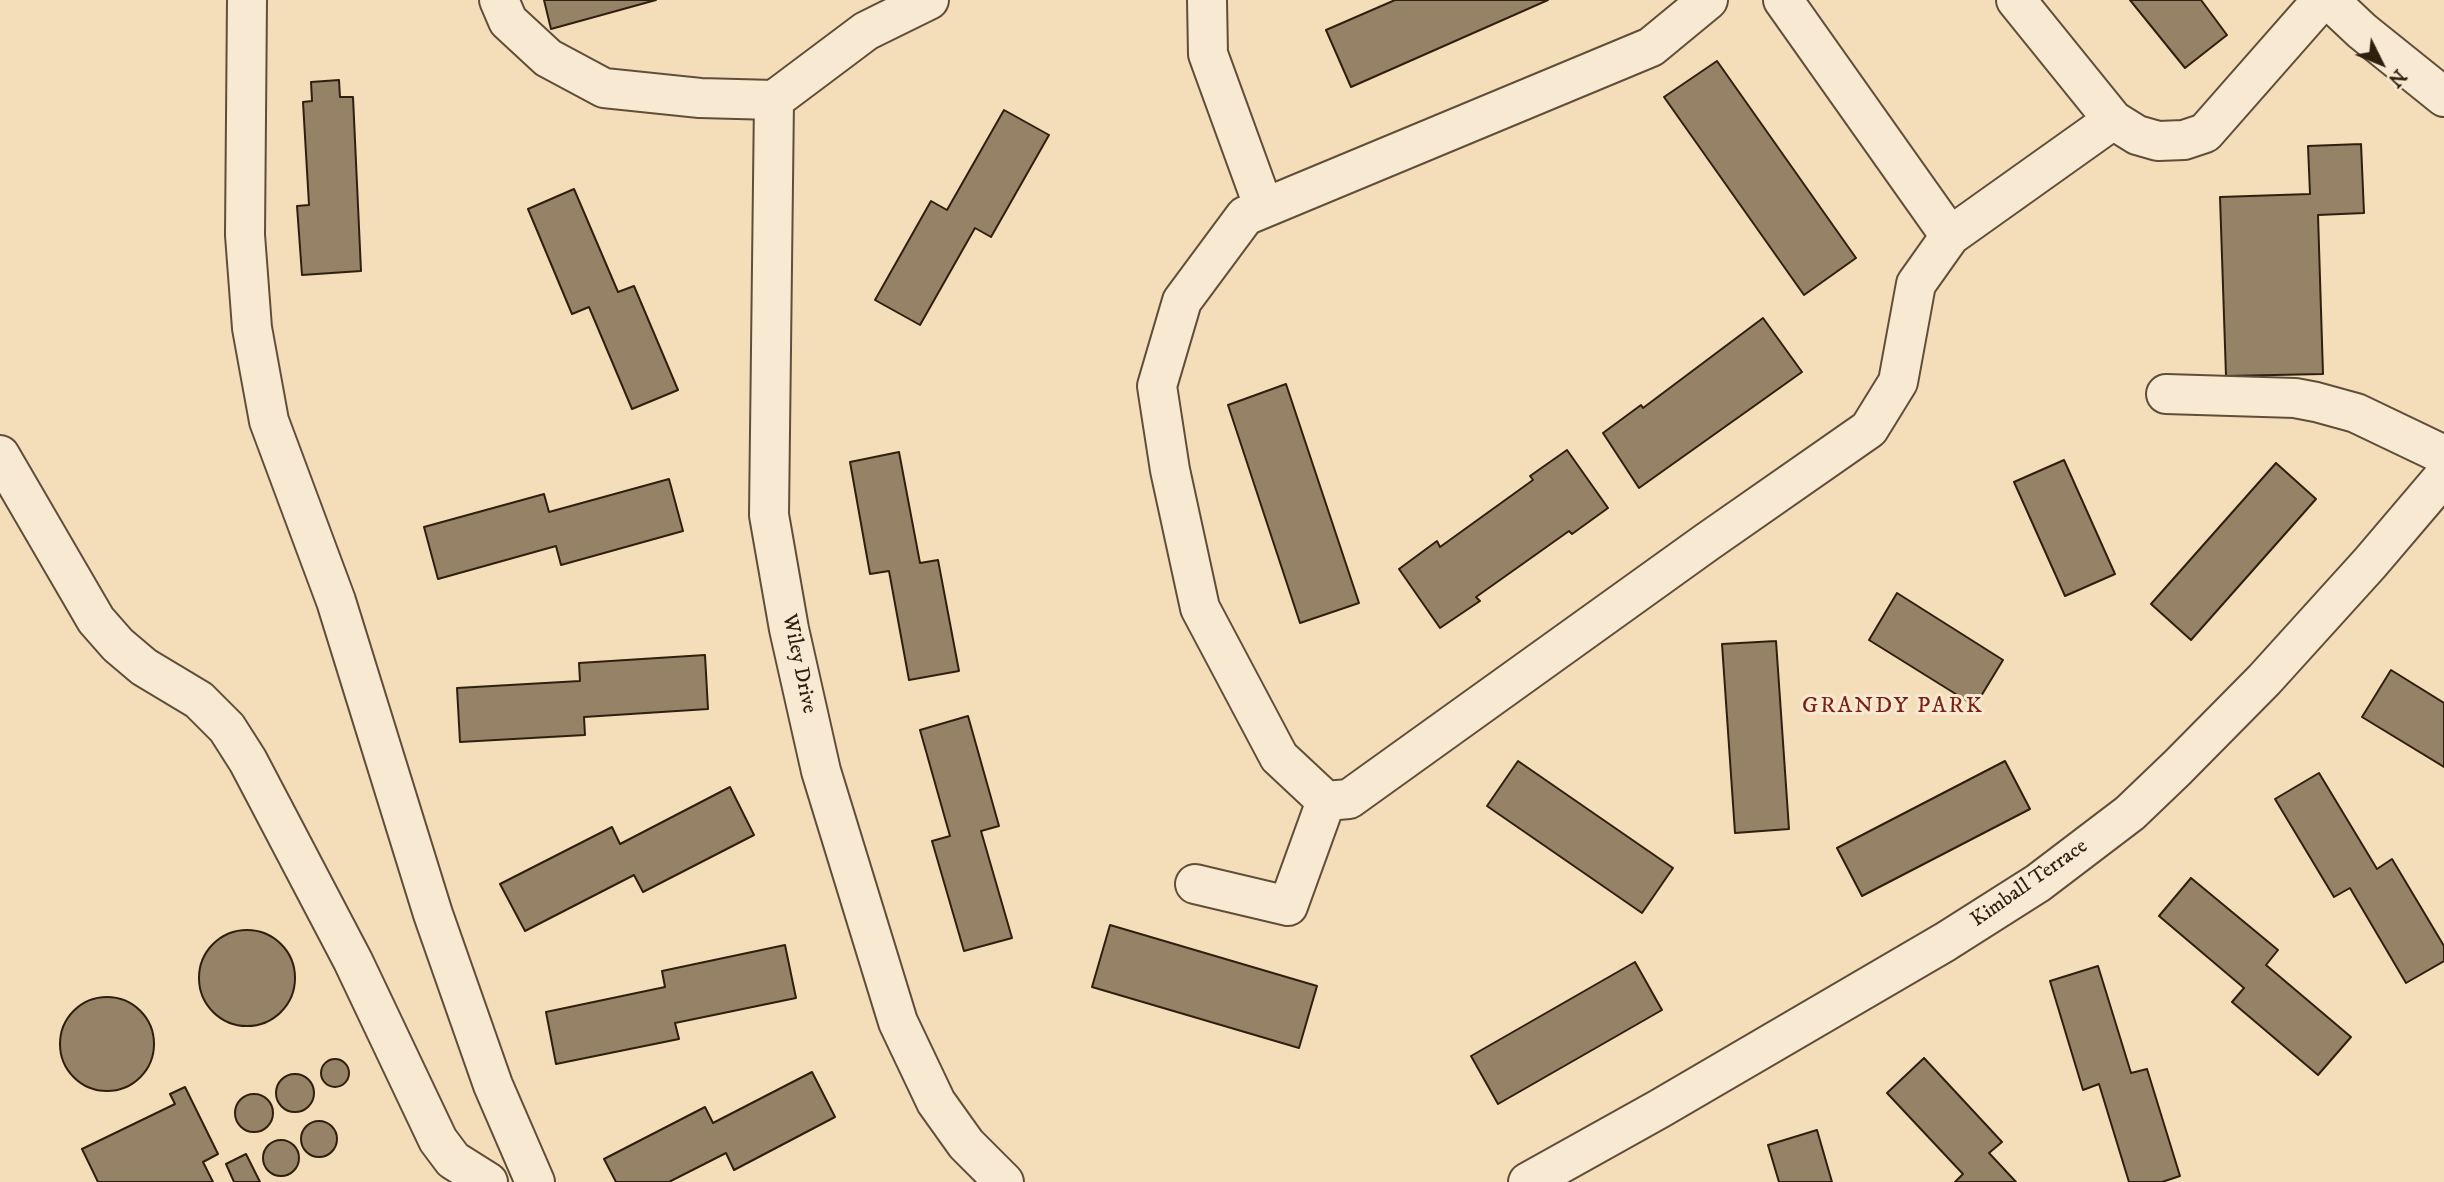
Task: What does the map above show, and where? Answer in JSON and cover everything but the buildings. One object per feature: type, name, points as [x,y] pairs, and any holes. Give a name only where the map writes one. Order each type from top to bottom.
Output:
[{"type":"street","points":[[247,0],[244,235],[252,328],[269,421],[336,601],[438,927],[493,1085],[535,1182]]},
{"type":"street","points":[[499,0],[508,21],[548,58],[604,88],[700,98],[774,100],[866,31],[929,0]]},
{"type":"street","points":[[1207,0],[1208,54],[1264,208]]},
{"type":"street","points":[[1709,0],[1651,47],[1245,216],[1182,301],[1157,386],[1170,470],[1200,608],[1279,757],[1326,801],[1349,799],[1383,776],[1707,542],[1869,429],[1898,382],[1916,284],[1950,236],[2113,120]]},
{"type":"street","points":[[1783,0],[1950,236]]},
{"type":"street","points":[[2016,0],[2113,120],[2137,135],[2158,141],[2184,140],[2205,133],[2322,0]]},
{"type":"street","points":[[2329,0],[2362,32],[2444,97]]},
{"type":"street","name":"Wiley Drive","points":[[774,100],[769,515],[789,629],[821,771],[898,1022],[936,1102],[966,1144],[1004,1182]]},
{"type":"street","points":[[2166,394],[2295,398],[2316,402],[2356,413],[2444,455]]},
{"type":"street","points":[[0,454],[96,620],[135,660],[200,700],[227,728],[248,761],[353,961],[438,1140],[453,1160],[488,1182]]},
{"type":"street","name":"Kimball Terrace","points":[[1528,1182],[1945,942],[2038,883],[2130,813],[2264,680],[2444,476]]},
{"type":"street","points":[[1195,884],[1288,906],[1326,801]]},
{"type":"district","name":"GRANDY PARK","points":[[1893,707]]}]
